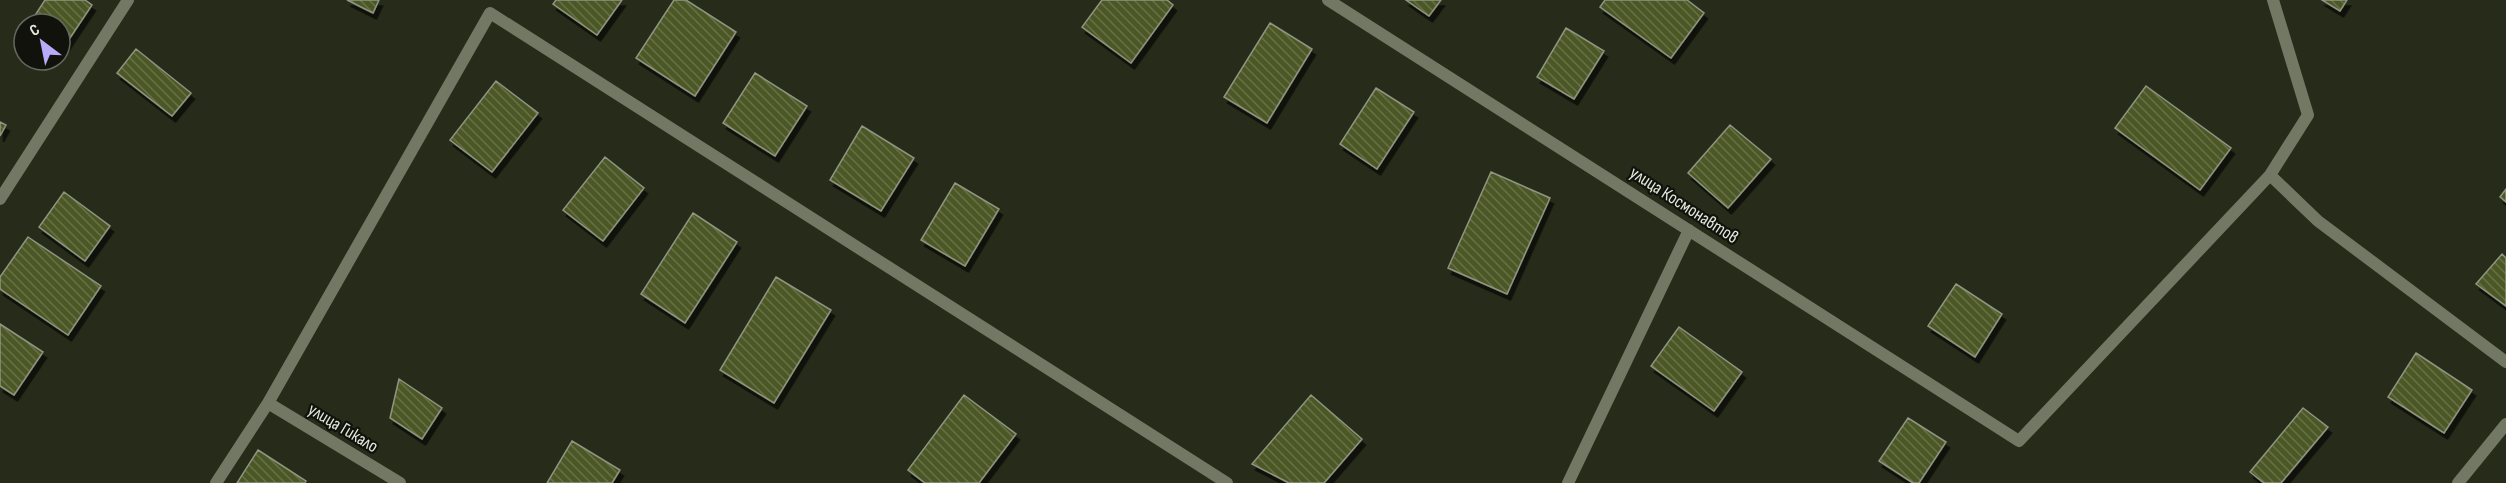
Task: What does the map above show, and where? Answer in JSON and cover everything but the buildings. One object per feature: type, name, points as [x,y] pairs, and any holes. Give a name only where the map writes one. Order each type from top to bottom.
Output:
[{"type":"street","points":[[0,199],[128,0]]},
{"type":"street","name":"улица Космонавтов","points":[[1328,0],[2019,441],[2270,175]]},
{"type":"street","points":[[2273,0],[2308,116],[2270,175],[2318,221],[2506,362]]},
{"type":"street","points":[[216,483],[268,403],[490,13],[1227,483]]},
{"type":"street","points":[[1568,483],[1689,230]]},
{"type":"street","name":"улица Гикало","points":[[268,403],[399,483]]},
{"type":"street","points":[[2458,483],[2506,424]]}]
